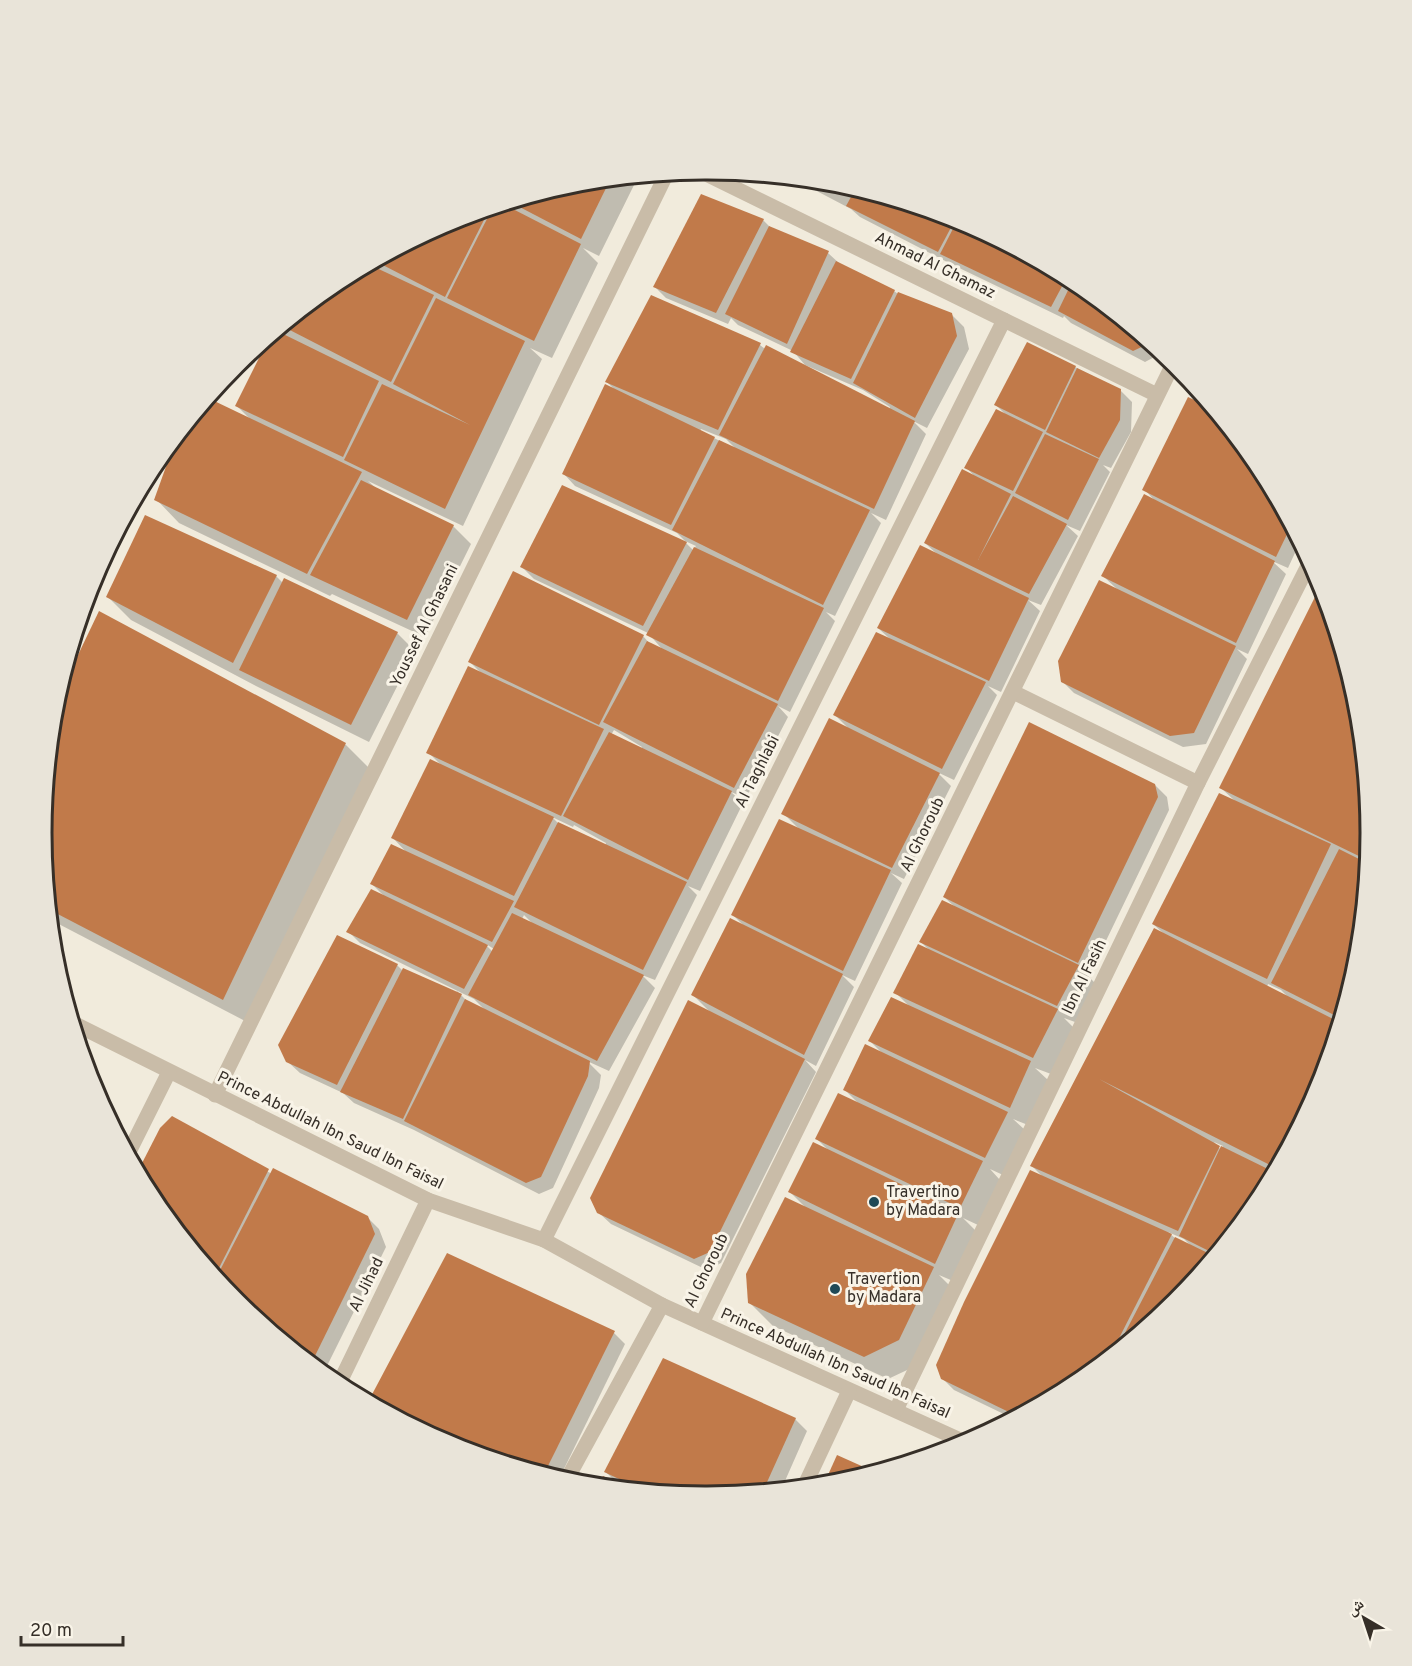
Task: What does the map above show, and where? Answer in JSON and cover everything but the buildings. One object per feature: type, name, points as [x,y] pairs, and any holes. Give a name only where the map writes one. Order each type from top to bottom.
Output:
[{"type":"street","name":"Ahmad Al Ghamaz","points":[[717,180],[1157,395]]},
{"type":"street","name":"Youssef Al Ghasani","points":[[215,1095],[663,181]]},
{"type":"street","name":"Al Taghlabi","points":[[544,1240],[1004,320]]},
{"type":"street","name":"Al Ghoroub","points":[[702,1323],[1169,372]]},
{"type":"street","name":"Ibn Al Fasih","points":[[896,1410],[1198,783],[1305,572]]},
{"type":"street","points":[[1013,692],[1198,783]]},
{"type":"street","name":"Prince Abdullah Ibn Saud Ibn Faisal","points":[[83,1028],[428,1200],[544,1240],[662,1305],[955,1437]]},
{"type":"street","points":[[132,1145],[169,1072]]},
{"type":"street","name":"Al Jihad","points":[[343,1376],[428,1200]]},
{"type":"street","name":"Al Ghoroub","points":[[571,1472],[662,1305]]},
{"type":"street","points":[[808,1478],[849,1391]]},
{"type":"place","name":"Travertino by Madara","points":[[874,1202]]},
{"type":"place","name":"Travertion by Madara","points":[[835,1289]]}]
